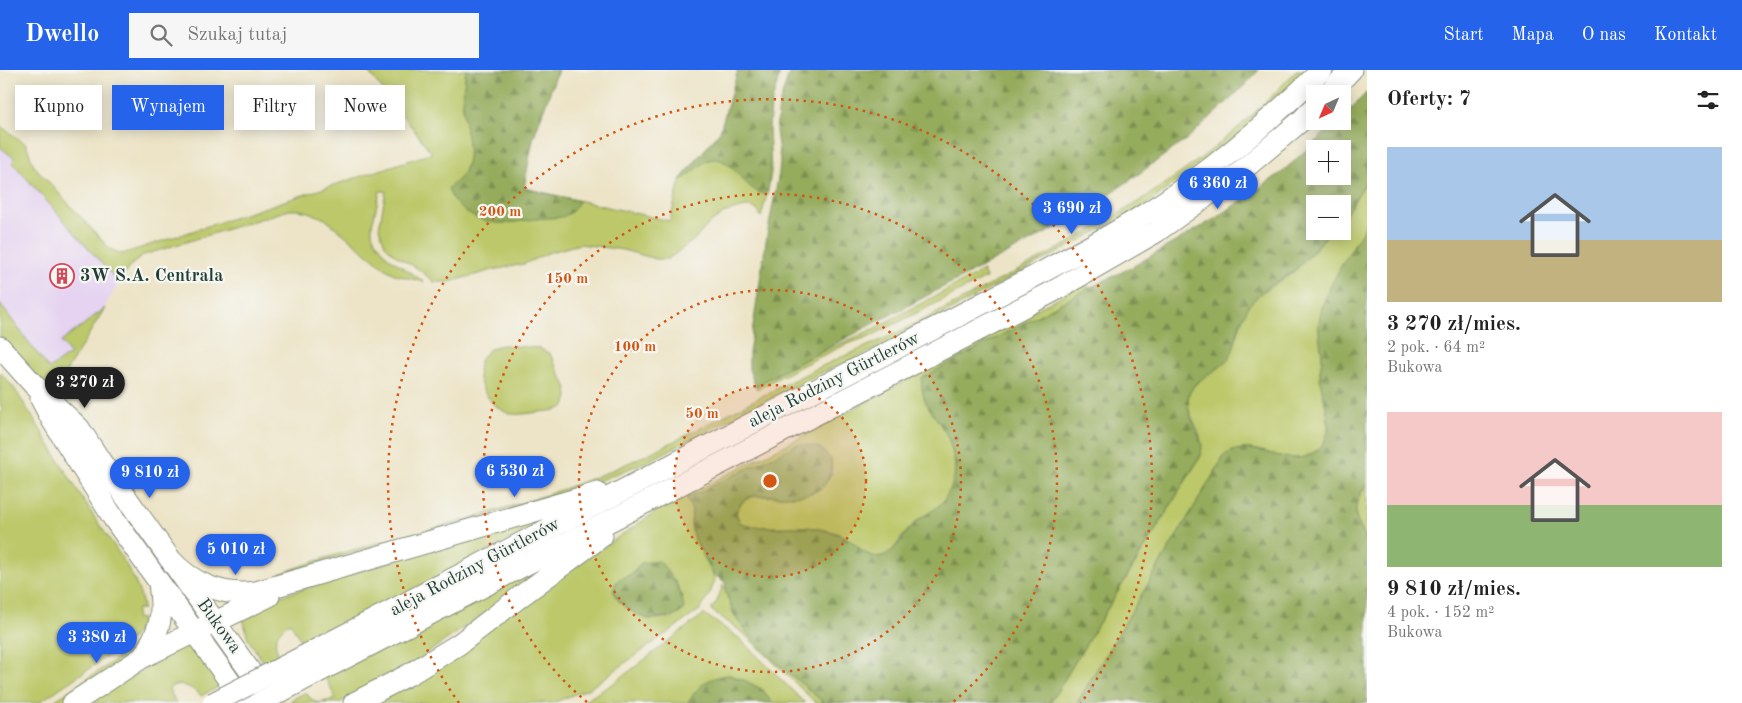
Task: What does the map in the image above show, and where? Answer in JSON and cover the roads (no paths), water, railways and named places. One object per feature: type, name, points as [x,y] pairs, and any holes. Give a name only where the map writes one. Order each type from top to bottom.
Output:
[{"type":"main road","name":"aleja Rodziny Gürtlerów","points":[[212,703],[1039,274],[1142,216],[1231,152],[1278,112],[1322,70]]},
{"type":"main road","points":[[1337,85],[1351,70]]},
{"type":"main road","name":"aleja Rodziny Gürtlerów","points":[[259,703],[1052,292],[1156,232],[1239,173],[1306,116]]},
{"type":"main road","name":"Bukowa","points":[[0,347],[34,386],[79,428],[169,558],[274,703]]},
{"type":"main road","name":"Bukowa","points":[[34,386],[52,420],[114,519],[245,703]]},
{"type":"main road","points":[[169,558],[193,580],[226,592],[237,594],[256,592],[641,480]]},
{"type":"main road","points":[[357,702],[410,674],[460,644],[521,596],[659,495]]},
{"type":"main road","points":[[72,703],[143,657],[302,579]]},
{"type":"main road","points":[[143,657],[159,628],[162,604],[160,583]]},
{"type":"place","name":"3W S.A. Centrala","points":[[62,276]]}]
